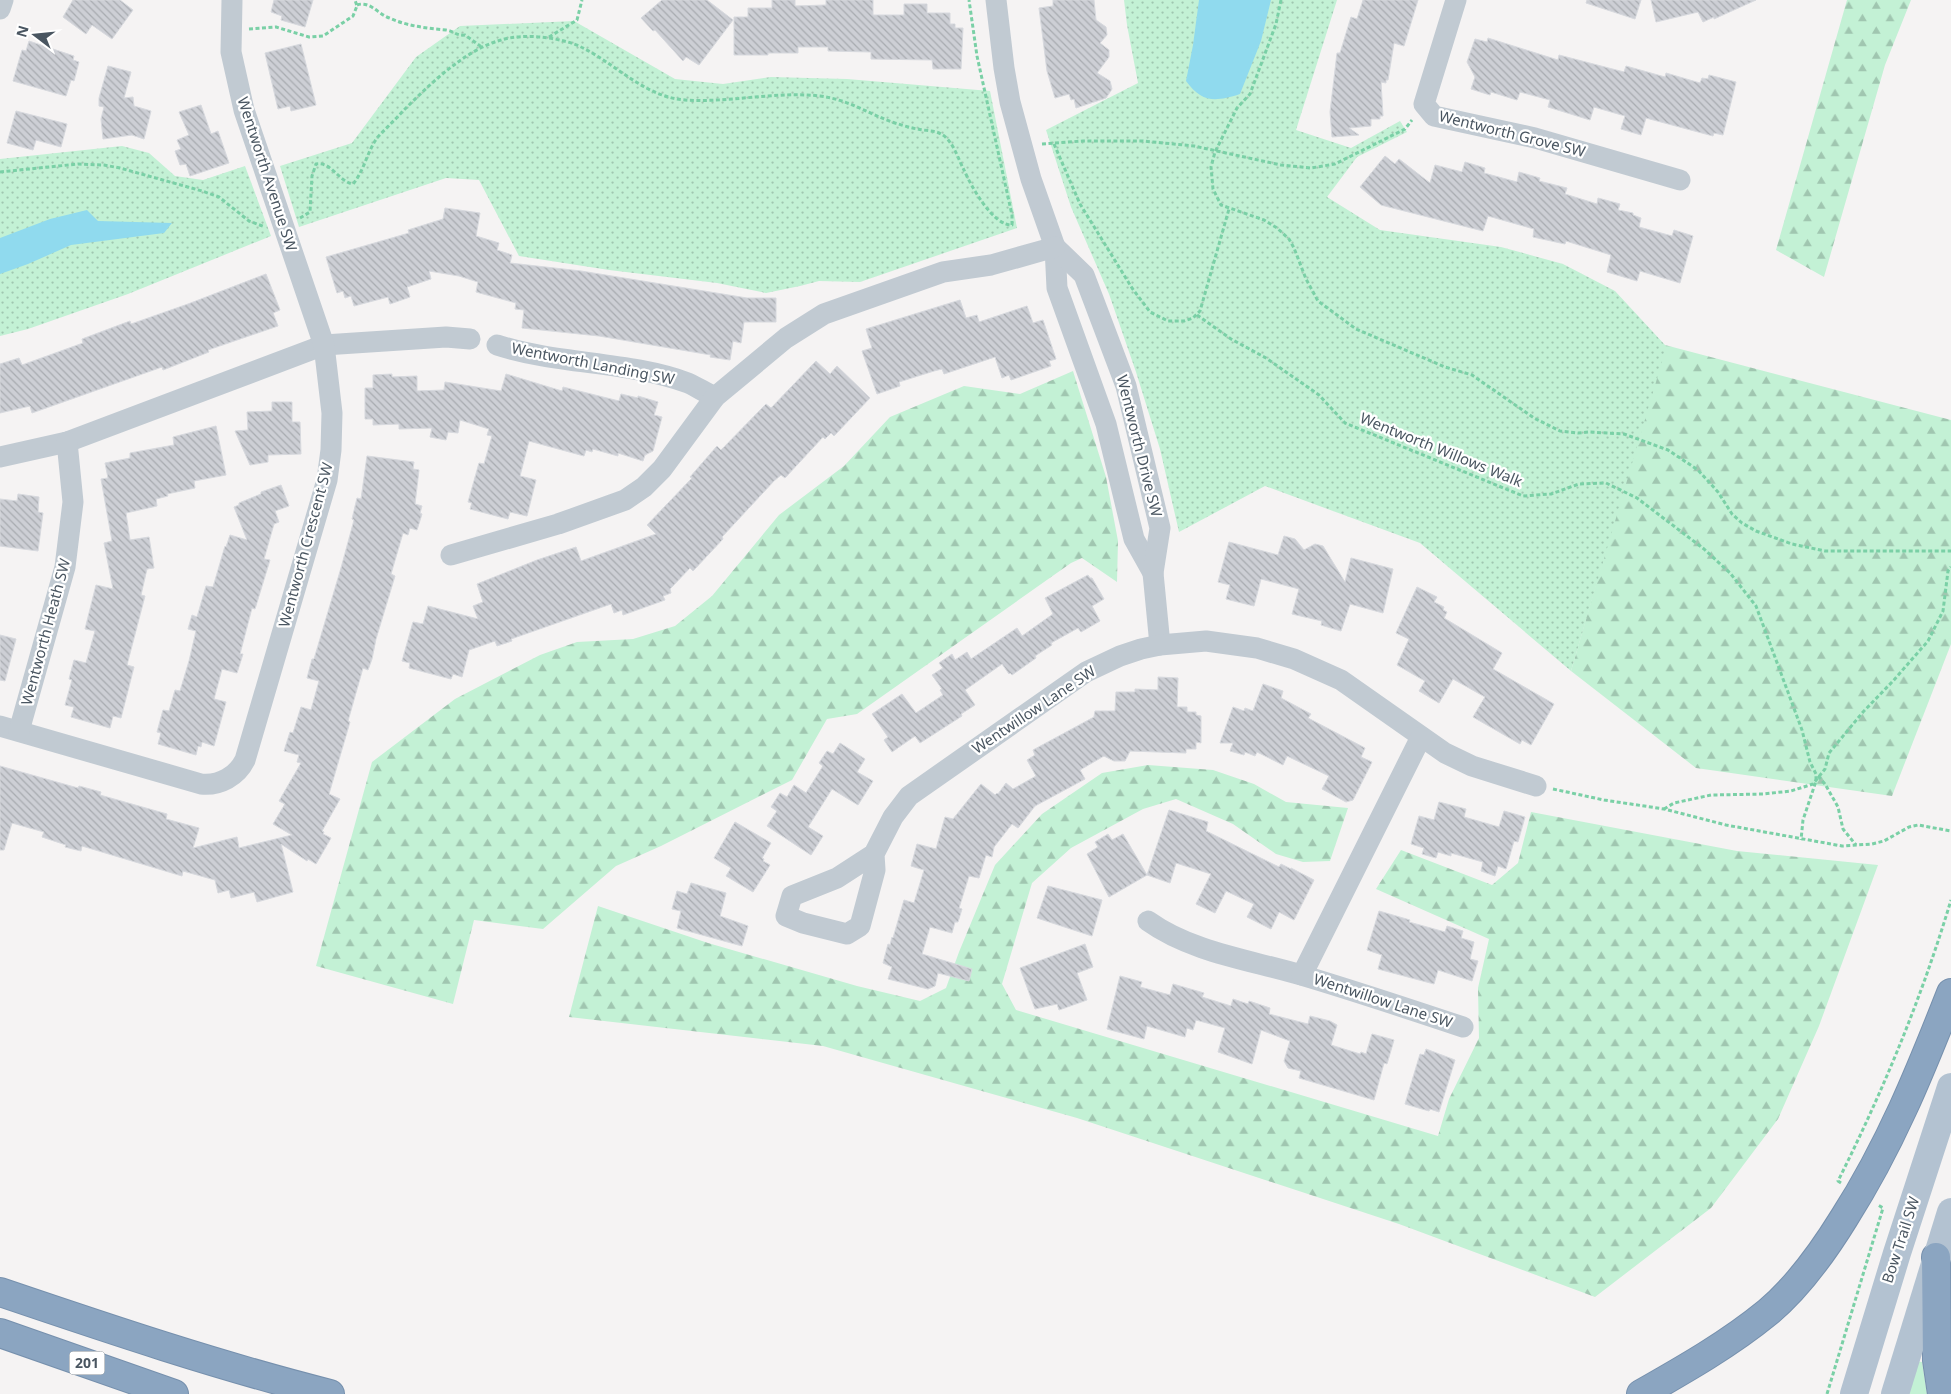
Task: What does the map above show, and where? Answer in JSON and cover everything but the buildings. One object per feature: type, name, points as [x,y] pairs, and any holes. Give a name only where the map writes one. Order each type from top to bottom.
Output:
[{"type":"highway","points":[[1641,1394],[1735,1337],[1770,1310],[1804,1276],[1830,1241],[1860,1194],[1885,1148],[1915,1084],[1951,993]]},
{"type":"highway","points":[[1936,1257],[1937,1360],[1942,1394]]},
{"type":"highway","points":[[0,1292],[97,1325],[263,1376],[330,1394]]},
{"type":"highway","name":"201","points":[[0,1333],[174,1394]]},
{"type":"main road","name":"Bow Trail SW","points":[[1854,1394],[1951,1087]]},
{"type":"main road","points":[[1895,1394],[1951,1212]]},
{"type":"street","points":[[0,9],[3,0]]},
{"type":"street","name":"Wentworth Avenue SW","points":[[232,0],[231,52],[244,110],[324,345]]},
{"type":"street","name":"Wentworth Drive SW","points":[[996,0],[1010,102],[1031,179],[1055,248],[1057,288],[1106,424],[1134,539],[1153,573]]},
{"type":"street","name":"Wentworth Grove SW","points":[[1456,0],[1424,104],[1434,116],[1535,138],[1680,180]]},
{"type":"street","points":[[451,555],[558,524],[624,500],[644,487],[662,469],[715,397],[786,338],[824,314],[943,272],[991,265],[1055,248]]},
{"type":"street","name":"Wentworth Drive SW","points":[[1055,248],[1084,275],[1126,386],[1160,528],[1153,573],[1160,644]]},
{"type":"street","points":[[0,458],[67,442],[324,345],[446,337],[470,339]]},
{"type":"street","name":"Wentworth Crescent SW","points":[[10,729],[201,784],[224,780],[241,768],[245,760],[326,480],[331,450],[332,413],[324,345]]},
{"type":"street","name":"Wentworth Landing SW","points":[[498,345],[521,352],[655,374],[688,384],[715,397]]},
{"type":"street","name":"Wentworth Heath SW","points":[[10,729],[57,602],[65,567],[73,502],[67,442]]},
{"type":"street","name":"Wentwillow Lane SW","points":[[874,854],[893,817],[910,796],[1086,672],[1120,656],[1160,644],[1206,641],[1232,643],[1294,659],[1340,680],[1375,702],[1421,737],[1445,752],[1472,766],[1536,786]]},
{"type":"street","name":"Wentwillow Lane SW","points":[[1302,975],[1421,737]]},
{"type":"street","name":"Wentwillow Lane SW","points":[[1148,921],[1165,933],[1217,952],[1302,975],[1463,1027]]},
{"type":"path","points":[[231,30],[276,27],[308,37],[323,36],[353,16],[357,5],[355,0]]},
{"type":"path","points":[[549,38],[577,20],[582,0]]},
{"type":"path","points":[[0,172],[69,165],[104,165],[183,185],[219,197],[249,222],[261,226],[270,227],[284,224],[308,215],[310,212],[312,176],[316,164],[322,163],[349,184],[353,184],[372,146],[382,132],[437,78],[455,64],[500,40],[509,38],[549,38],[579,46],[644,87],[666,97],[700,101],[801,95],[821,96],[862,107],[879,118],[941,133],[949,140],[973,188],[990,213],[1003,223],[1010,225],[1013,223],[1012,215],[977,56],[969,0]]},
{"type":"path","points":[[1281,0],[1276,24],[1250,94],[1237,108],[1215,152],[1210,167],[1213,189],[1221,205],[1264,220],[1277,228],[1288,239],[1318,301],[1356,329],[1437,363],[1472,375],[1534,418],[1560,431],[1612,433],[1629,436],[1668,450],[1698,470],[1718,492],[1732,514],[1742,523],[1756,531],[1792,544],[1825,551],[1951,551]]},
{"type":"path","points":[[357,5],[366,4],[388,18],[418,28],[450,31],[454,34],[470,37],[483,48]]},
{"type":"path","points":[[1041,144],[1083,141],[1143,141],[1194,146],[1281,165],[1321,168],[1335,164],[1405,129],[1424,104]]},
{"type":"path","points":[[1054,144],[1080,204],[1132,288],[1150,312],[1168,321],[1184,321],[1197,315],[1200,311],[1229,209]]},
{"type":"path","name":"Wentworth Willows Walk","points":[[1197,315],[1231,339],[1266,358],[1319,395],[1345,423],[1523,496],[1551,494],[1579,484],[1606,483],[1637,498],[1704,549],[1730,573],[1756,606],[1802,730],[1810,762],[1816,774],[1816,781],[1803,820],[1801,840]]},
{"type":"path","points":[[1664,809],[1674,803],[1711,795],[1763,794],[1791,791],[1811,785],[1816,781],[1825,770],[1829,753],[1862,712],[1893,681],[1928,641],[1943,611],[1948,571],[1951,568]]},
{"type":"path","points":[[1816,774],[1825,784],[1838,807],[1843,829],[1856,845]]},
{"type":"path","points":[[1536,786],[1604,800],[1664,809],[1726,825],[1842,846],[1884,842],[1909,827],[1918,825],[1951,831]]},
{"type":"path","points":[[1843,1184],[1838,1181],[1877,1101],[1895,1058],[1951,900]]},
{"type":"path","points":[[1827,1394],[1884,1208],[1872,1200]]},
{"type":"green space","points":[[1124,0],[1337,0],[1296,130],[1351,148],[1400,121],[1407,132],[1357,157],[1327,197],[1380,230],[1501,247],[1563,264],[1615,291],[1665,345],[1666,348],[1571,671],[1420,543],[1265,486],[1179,532],[1160,449],[1136,372],[1109,294],[1071,207],[1046,130],[1138,83]]},
{"type":"green space","points":[[1847,0],[1911,0],[1885,65],[1824,277],[1776,250]]},
{"type":"green space","points":[[574,21],[675,79],[723,84],[771,77],[847,79],[990,91],[1017,228],[860,282],[819,281],[766,293],[717,283],[609,270],[519,256],[479,180],[446,178],[299,227],[280,166],[352,143],[416,57],[460,26]]},
{"type":"green space","points":[[122,146],[149,153],[175,176],[203,180],[245,166],[271,236],[128,294],[28,329],[0,336],[0,159]]},
{"type":"green space","points":[[1665,345],[1951,420],[1951,644],[1892,796],[1696,768],[1571,671]]},
{"type":"green space","points":[[1073,371],[1106,477],[1118,541],[1117,582],[1082,558],[1071,563],[857,714],[827,719],[792,780],[661,846],[616,866],[543,929],[474,920],[453,1004],[316,966],[372,762],[455,699],[540,655],[577,642],[633,639],[675,626],[712,596],[779,515],[844,466],[890,417],[964,386],[1020,394]]},
{"type":"green space","points":[[1148,765],[1213,770],[1254,784],[1286,802],[1348,808],[1330,861],[1303,862],[1276,854],[1233,824],[1176,799],[1143,809],[1071,848],[1032,883],[1002,984],[1016,1010],[1438,1136],[1449,1099],[1479,1038],[1478,988],[1489,939],[1376,889],[1401,850],[1492,885],[1518,863],[1531,812],[1737,851],[1878,865],[1819,1026],[1778,1119],[1711,1208],[1595,1297],[1399,1224],[1077,1118],[823,1046],[569,1017],[598,906],[708,943],[857,986],[920,1001],[946,988],[995,865],[1042,814],[1102,773]]},
{"type":"green space","points":[[1914,1361],[1922,1362],[1927,1394],[1904,1394]]},
{"type":"water","points":[[1199,0],[1271,0],[1261,41],[1240,94],[1210,99],[1198,93],[1186,81]]},
{"type":"water","points":[[87,210],[98,221],[172,223],[164,233],[71,245],[0,274],[0,238],[50,219]]}]
